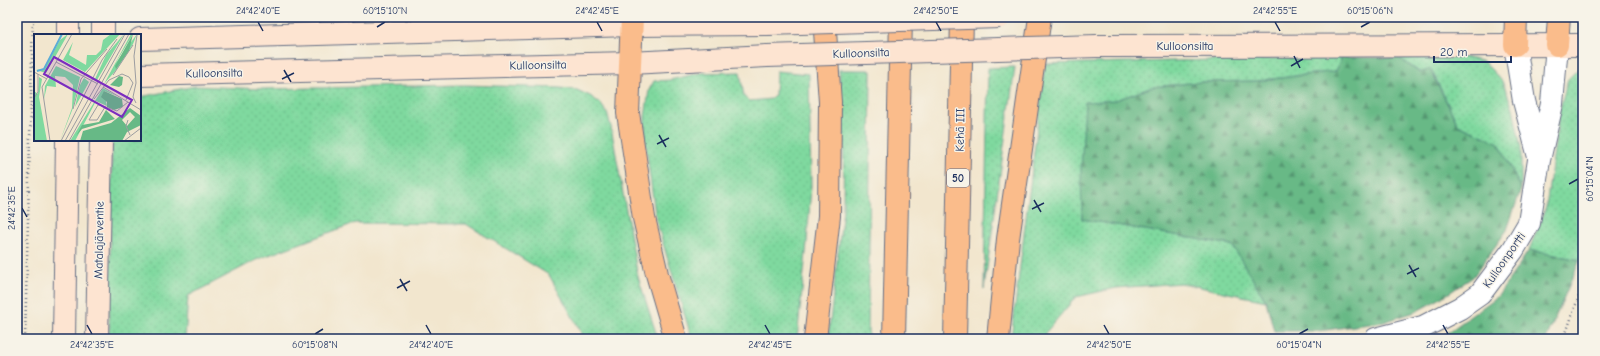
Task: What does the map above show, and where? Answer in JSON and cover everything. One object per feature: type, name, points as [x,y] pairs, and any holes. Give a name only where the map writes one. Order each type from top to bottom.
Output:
[{"type":"highway","points":[[815,339],[829,216],[830,102],[824,17]]},
{"type":"highway","points":[[894,339],[901,17]]},
{"type":"highway","name":"Kehä III","points":[[955,339],[962,17]]},
{"type":"highway","points":[[998,339],[1008,239],[1040,17]]},
{"type":"highway","points":[[1515,45],[1516,17]]},
{"type":"highway","points":[[1557,45],[1559,17]]},
{"type":"highway","points":[[631,21],[628,113],[644,218],[657,274],[676,339]]},
{"type":"main road","points":[[68,17],[68,34]]},
{"type":"main road","points":[[103,17],[103,34]]},
{"type":"main road","points":[[141,39],[631,21],[767,24],[1000,17]]},
{"type":"main road","name":"Kulloonsilta","points":[[141,75],[630,63],[768,56],[1097,46],[1583,45]]},
{"type":"main road","points":[[64,339],[66,141]]},
{"type":"main road","name":"Matalajärventie","points":[[97,339],[101,141]]},
{"type":"street","name":"Kulloonportti","points":[[1515,45],[1524,101],[1539,160]]},
{"type":"street","name":"Kulloonportti","points":[[1376,339],[1423,327],[1460,308],[1480,294],[1513,250],[1529,223],[1539,160],[1552,104],[1557,45]]},
{"type":"path","points":[[25,339],[33,17]]},
{"type":"path","points":[[1564,339],[1583,284]]},
{"type":"green space","points":[[1457,55],[1484,62],[1502,81],[1513,108],[1521,148],[1521,189],[1499,143],[1458,125],[1431,69],[1421,73],[1399,58]]},
{"type":"green space","points":[[1342,57],[1336,71],[1256,81],[1201,82],[1153,87],[1116,100],[1085,103],[1082,219],[1232,245],[1266,301],[1181,283],[1116,288],[1076,297],[1046,332],[1046,339],[1011,339],[1045,64]]},
{"type":"green space","points":[[1342,57],[1399,58],[1420,73],[1430,69],[1458,125],[1499,143],[1521,189],[1507,230],[1473,277],[1443,297],[1415,312],[1384,322],[1318,331],[1274,331],[1266,301],[1232,245],[1082,219],[1081,170],[1085,102],[1116,100],[1153,87],[1201,82],[1256,81],[1336,71]]},
{"type":"green space","points":[[1015,67],[984,289],[988,68]]},
{"type":"green space","points":[[1583,67],[1583,251],[1580,260],[1529,250],[1546,207],[1560,108],[1568,79],[1578,69]]},
{"type":"green space","points":[[839,70],[871,70],[868,339],[828,339],[843,210],[844,135]]},
{"type":"green space","points":[[776,71],[809,74],[811,186],[807,243],[797,339],[692,339],[656,220],[645,137],[645,117],[649,90],[654,81],[670,80],[700,73],[740,72],[744,97],[749,101],[771,99],[775,95]]},
{"type":"green space","points":[[465,85],[560,88],[577,90],[590,96],[600,103],[607,113],[611,127],[638,277],[658,339],[585,339],[549,275],[466,224],[355,223],[258,259],[188,296],[185,339],[109,339],[112,141],[141,141],[141,97],[195,86],[263,89]]},
{"type":"green space","points":[[1529,250],[1580,260],[1546,339],[1439,339],[1498,296]]}]
